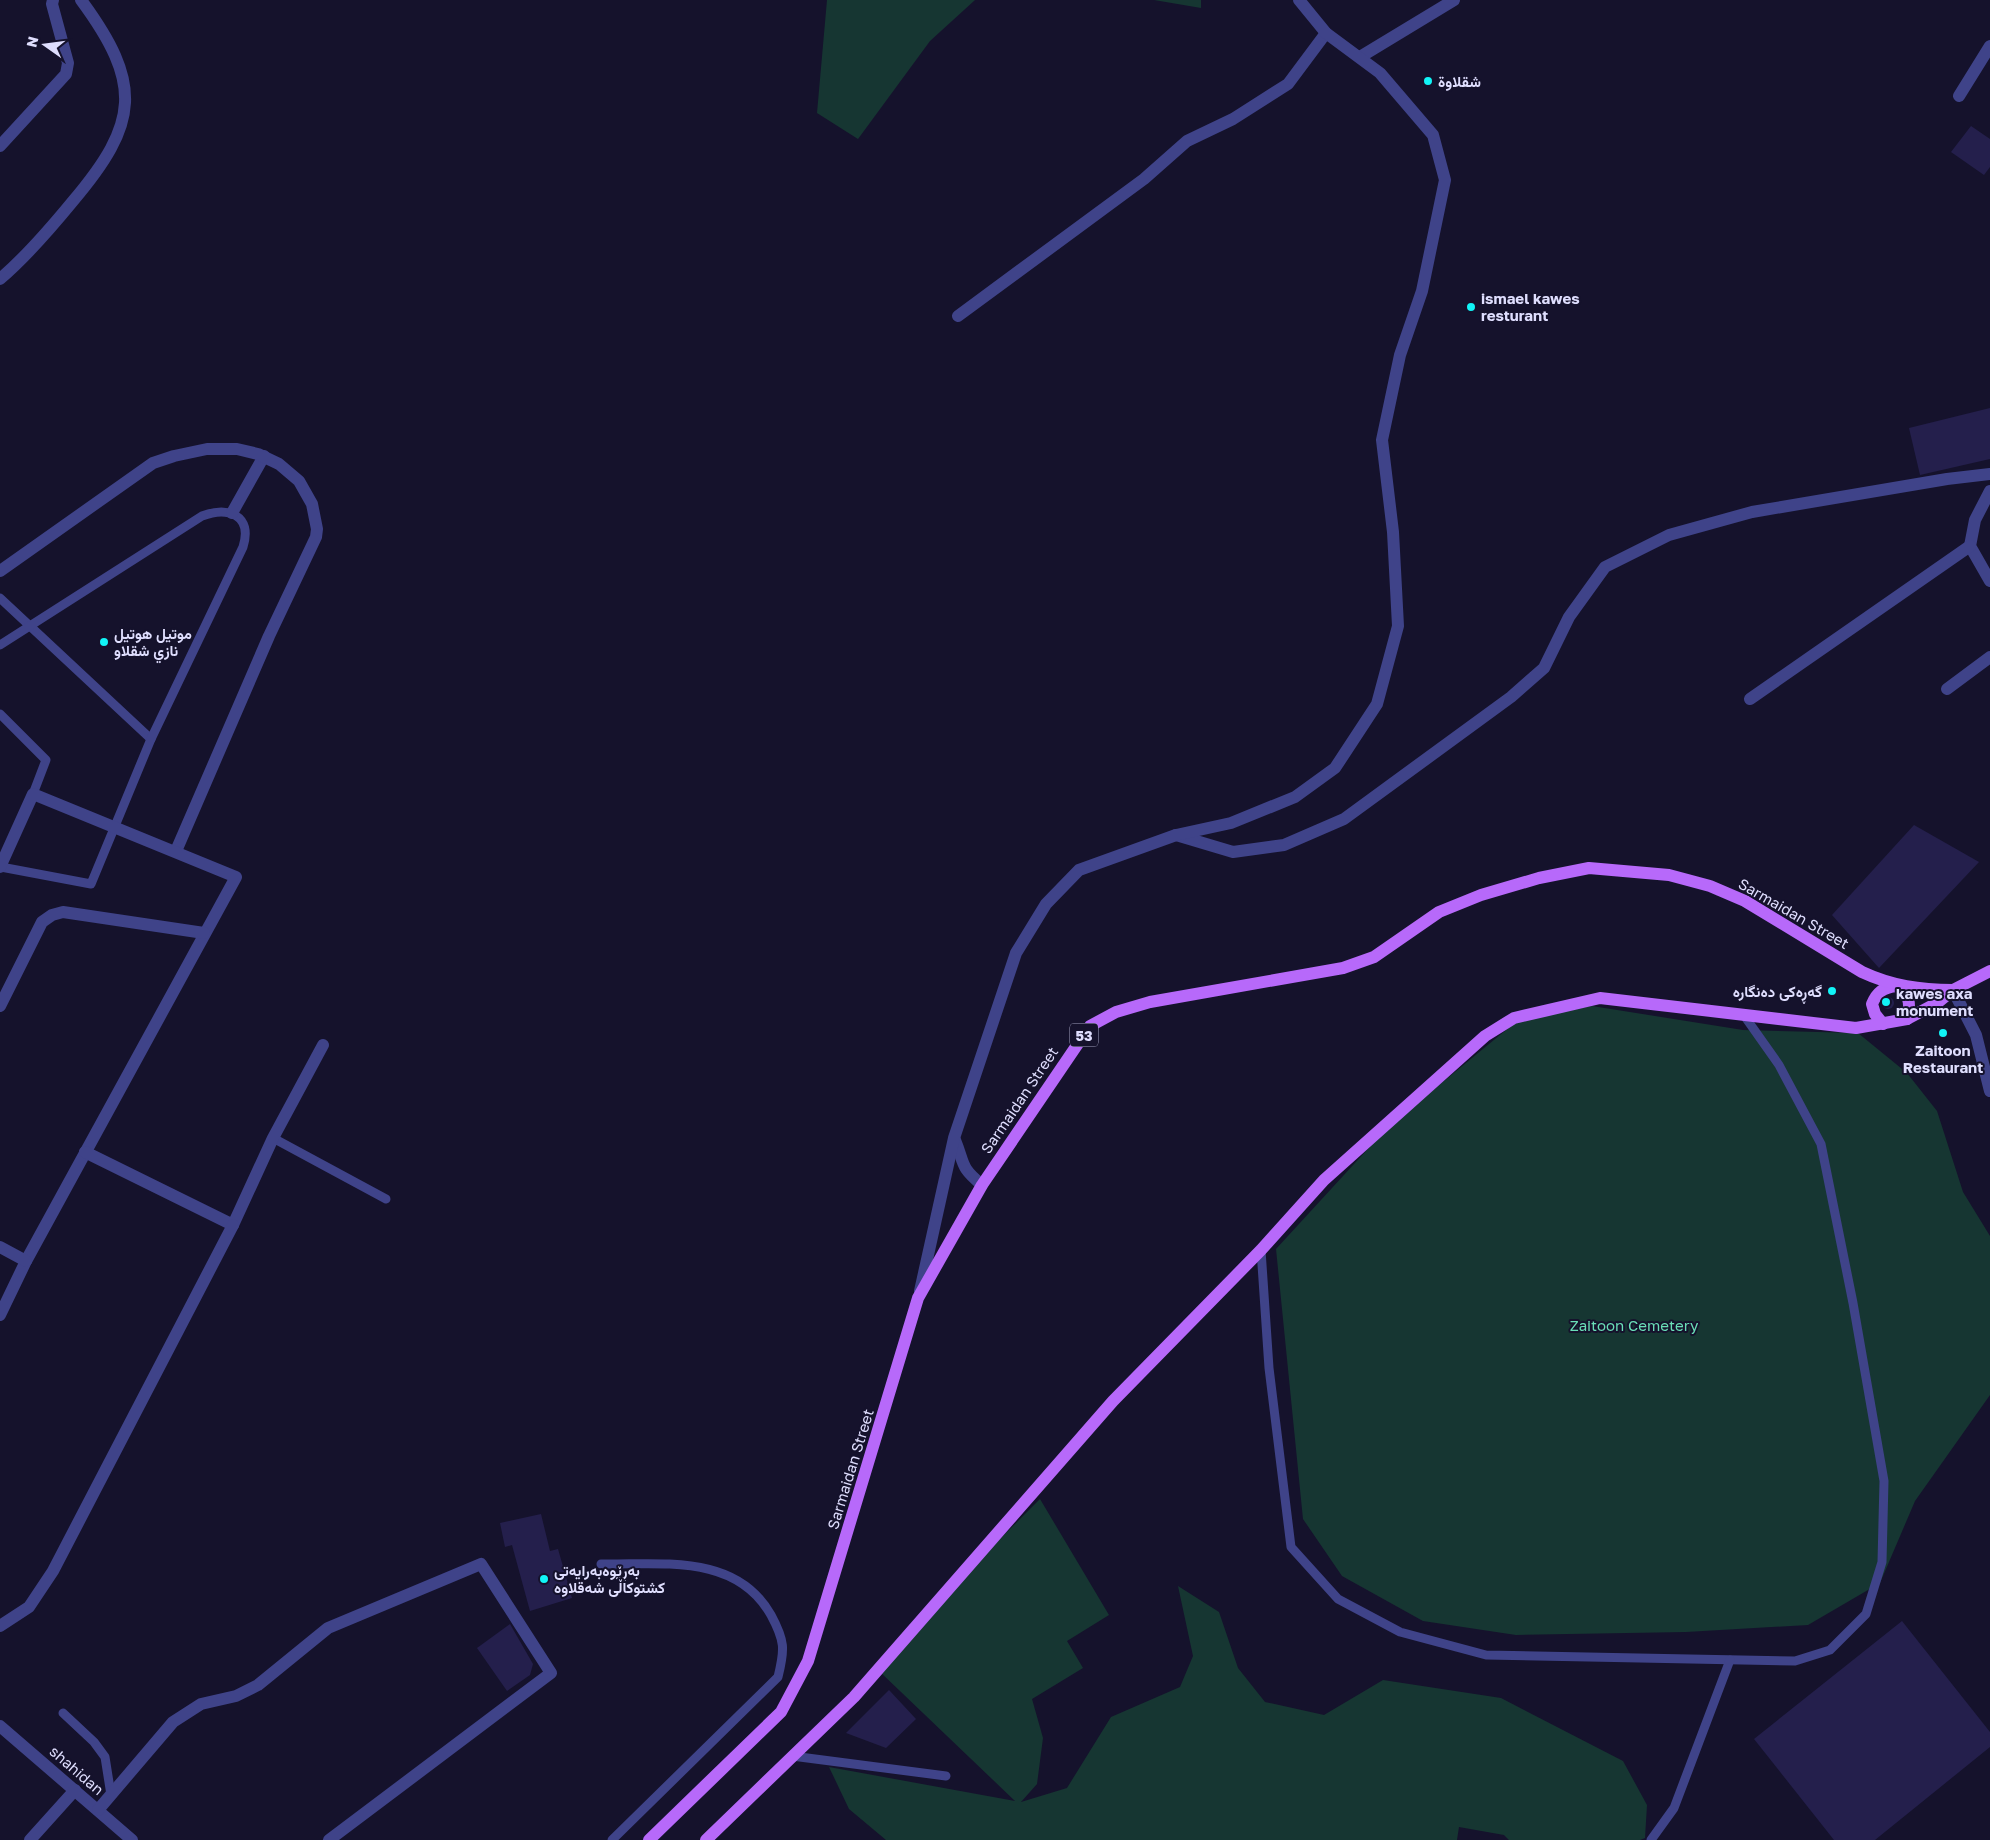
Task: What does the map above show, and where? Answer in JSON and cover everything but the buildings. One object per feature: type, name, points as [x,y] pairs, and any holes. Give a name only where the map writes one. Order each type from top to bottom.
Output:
[{"type":"main road","name":"Sarmaidan Street","points":[[649,1840],[781,1712],[808,1661],[918,1298],[982,1185],[1073,1048],[1090,1026],[1116,1012],[1150,1002],[1343,968],[1374,956],[1439,912],[1481,895],[1539,878],[1589,868],[1669,875],[1710,886],[1746,901],[1862,972],[1894,985],[1923,990],[1953,990]]},
{"type":"main road","name":"53","points":[[1953,990],[1990,971]]},
{"type":"main road","points":[[1883,1024],[1875,1014],[1872,1004],[1876,994],[1894,985],[1905,992],[1911,1003],[1907,1019]]},
{"type":"main road","points":[[706,1840],[854,1697],[1113,1401],[1261,1250],[1324,1180],[1485,1036],[1514,1018],[1600,998],[1856,1028],[1907,1019],[1937,1003],[1953,990]]},
{"type":"street","points":[[0,146],[66,74],[68,63],[52,4],[53,0]]},
{"type":"street","points":[[0,279],[30,252],[84,188],[113,148],[124,120],[126,88],[116,52],[81,0]]},
{"type":"street","points":[[918,1298],[954,1138],[1016,953],[1046,904],[1079,870],[1176,835],[1231,823],[1295,797],[1335,768],[1377,704],[1398,626],[1393,532],[1382,440],[1400,355],[1422,291],[1445,180],[1433,135],[1380,73],[1326,33],[1299,0]]},
{"type":"street","points":[[1360,57],[1454,0]]},
{"type":"street","points":[[958,316],[1144,179],[1187,141],[1233,119],[1288,84],[1326,33]]},
{"type":"street","points":[[1959,96],[1990,46]]},
{"type":"street","points":[[0,571],[153,463],[174,456],[207,449],[237,449],[264,456],[286,469],[304,488],[314,512],[316,537],[269,636],[176,851]]},
{"type":"street","points":[[232,513],[264,456]]},
{"type":"street","points":[[1176,835],[1233,852],[1284,845],[1344,819],[1512,697],[1544,668],[1570,617],[1605,567],[1669,535],[1752,512],[1947,479],[1990,474]]},
{"type":"street","points":[[1990,491],[1975,520],[1970,546],[1990,581]]},
{"type":"street","points":[[1750,699],[1970,546]]},
{"type":"street","points":[[1946,689],[1990,658]]},
{"type":"street","points":[[0,867],[33,794],[236,877],[26,1261],[0,1315]]},
{"type":"street","points":[[0,1006],[42,922],[52,915],[63,912],[204,933]]},
{"type":"street","points":[[1953,990],[1976,1035],[1990,1091]]},
{"type":"street","points":[[0,1626],[29,1607],[53,1572],[233,1226],[273,1138],[323,1045]]},
{"type":"street","points":[[954,1138],[961,1163],[982,1185]]},
{"type":"street","points":[[85,1152],[233,1226]]},
{"type":"street","points":[[0,1247],[26,1261]]},
{"type":"street","points":[[98,1810],[173,1722],[186,1712],[201,1704],[236,1696],[258,1685],[328,1628],[481,1564],[551,1673],[329,1840]]},
{"type":"street","name":"shahidan","points":[[0,1726],[132,1840]]},
{"type":"street","points":[[30,1840],[75,1790]]},
{"type":"lane","points":[[0,645],[202,516],[221,511],[232,513],[243,524],[245,539],[243,547],[151,739],[91,884],[0,867]]},
{"type":"lane","points":[[0,598],[151,739]]},
{"type":"lane","points":[[0,714],[46,760],[33,794]]},
{"type":"lane","points":[[1261,1250],[1269,1368],[1291,1547],[1338,1599],[1400,1632],[1486,1654],[1795,1661],[1830,1650],[1866,1614],[1882,1562],[1884,1481],[1853,1303],[1822,1144],[1779,1065],[1743,1014]]},
{"type":"lane","points":[[273,1138],[386,1199]]},
{"type":"lane","points":[[601,1564],[690,1565],[723,1572],[744,1584],[762,1599],[779,1629],[784,1651],[778,1677],[612,1840]]},
{"type":"lane","points":[[1651,1840],[1674,1808],[1730,1660]]},
{"type":"lane","points":[[63,1713],[94,1742],[105,1757],[110,1795]]},
{"type":"lane","points":[[792,1756],[946,1776]]},
{"type":"green space","points":[[827,0],[975,0],[930,41],[858,139],[817,113]]},
{"type":"green space","points":[[1154,0],[1201,0],[1201,8]]},
{"type":"green space","name":"Zaitoon Cemetery","points":[[1592,1006],[1743,1030],[1858,1033],[1907,1073],[1937,1111],[1963,1192],[1990,1236],[1990,1395],[1915,1501],[1880,1583],[1808,1625],[1686,1632],[1516,1635],[1423,1621],[1342,1576],[1303,1519],[1276,1249],[1388,1127],[1517,1021]]},
{"type":"green space","points":[[1040,1499],[1109,1615],[1067,1641],[1083,1668],[1032,1699],[1043,1738],[1037,1784],[1021,1802],[1067,1788],[1111,1717],[1180,1687],[1193,1656],[1178,1586],[1219,1612],[1238,1668],[1265,1702],[1324,1715],[1383,1680],[1501,1698],[1623,1761],[1647,1805],[1645,1838],[1640,1840],[1509,1840],[1504,1835],[1459,1827],[1457,1840],[886,1840],[849,1809],[829,1767],[1015,1801],[878,1670],[937,1602]]},
{"type":"place","name":"شقلاوة","points":[[1428,81]]},
{"type":"place","name":"ismael kawes resturant","points":[[1471,307]]},
{"type":"place","name":"موتيل هوتيل نازي شقلاو","points":[[104,642]]},
{"type":"place","name":"گەڕەکی دەنگارە","points":[[1832,991]]},
{"type":"place","name":"kawes axa monument","points":[[1886,1002]]},
{"type":"place","name":"Zaitoon Restaurant","points":[[1943,1033]]},
{"type":"place","name":"بەڕێوەبەرایەتی کشتوکاڵی شەقلاوە","points":[[544,1579]]}]
